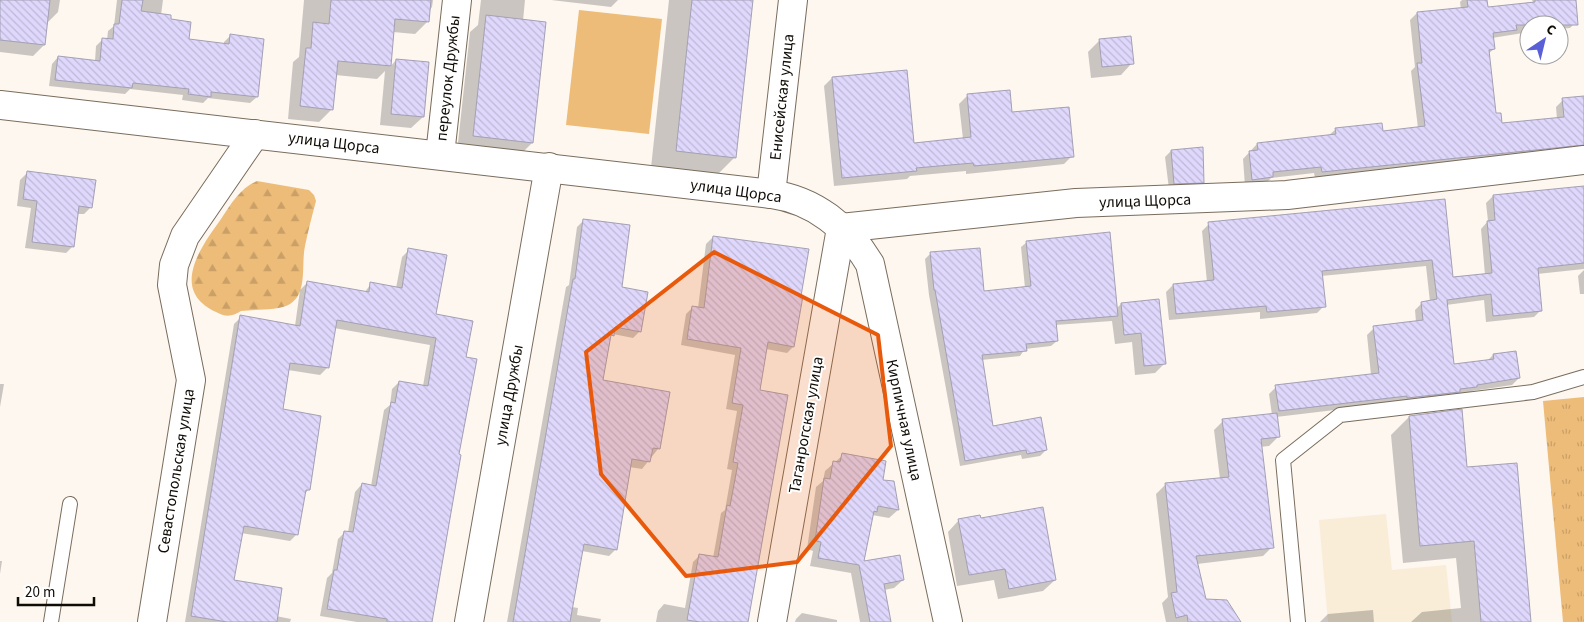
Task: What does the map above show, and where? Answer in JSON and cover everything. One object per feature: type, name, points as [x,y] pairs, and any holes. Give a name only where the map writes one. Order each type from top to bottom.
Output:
[{"type":"street","name":"переулок Дружбы","points":[[440,155],[457,0]]},
{"type":"street","name":"Енисейская улица","points":[[771,194],[793,0]]},
{"type":"street","name":"улица Щорса","points":[[0,105],[771,194],[811,206],[827,215],[841,228],[1076,203],[1287,195],[1584,160]]},
{"type":"street","name":"Севастопольская улица","points":[[152,622],[191,380],[172,285],[174,266],[185,236],[255,134]]},
{"type":"street","name":"улица Дружбы","points":[[469,622],[548,167]]},
{"type":"street","name":"Таганрогская улица","points":[[772,622],[841,228]]},
{"type":"street","name":"Кирпичная улица","points":[[841,228],[854,240],[870,264],[948,622]]},
{"type":"lane","points":[[1298,622],[1283,460],[1340,415],[1533,392],[1584,377]]},
{"type":"lane","points":[[51,622],[70,504]]},
{"type":"highlighted area","points":[[714,252],[878,335],[891,446],[797,562],[686,576],[601,474],[586,352]]},
{"type":"shaded area","points":[[1386,514],[1392,570],[1446,565],[1452,622],[1328,622],[1319,520]]},
{"type":"green space","points":[[579,10],[662,19],[649,134],[566,125]]},
{"type":"green space","points":[[257,181],[309,190],[314,195],[316,201],[305,246],[302,286],[296,299],[285,306],[273,309],[241,311],[228,316],[222,315],[202,303],[194,292],[193,268],[205,242],[232,202],[241,192]]},
{"type":"green space","points":[[1584,397],[1584,622],[1563,622],[1543,401]]},
{"type":"building","points":[[0,0],[50,0],[45,45],[0,40]]},
{"type":"building","points":[[122,0],[143,0],[141,11],[171,15],[171,19],[191,22],[189,39],[229,44],[230,34],[264,39],[258,97],[211,92],[211,97],[188,94],[189,89],[133,83],[132,88],[55,80],[58,56],[100,61],[102,38],[113,39],[114,24],[119,24]]},
{"type":"building","points":[[331,0],[431,0],[429,22],[395,19],[391,66],[338,61],[333,110],[300,106],[306,48],[311,48],[313,22],[329,24]]},
{"type":"building","points":[[692,0],[753,0],[736,158],[676,151]]},
{"type":"building","points":[[1467,0],[1487,0],[1488,7],[1535,2],[1535,0],[1576,0],[1578,25],[1569,25],[1569,15],[1519,15],[1519,25],[1516,25],[1517,30],[1493,33],[1495,49],[1489,50],[1496,113],[1501,113],[1502,123],[1564,117],[1562,98],[1584,96],[1584,145],[1322,172],[1321,167],[1273,172],[1273,177],[1252,180],[1249,151],[1258,150],[1257,143],[1336,134],[1335,128],[1382,123],[1383,131],[1425,126],[1417,63],[1422,63],[1417,12],[1468,7]]},
{"type":"building","points":[[486,15],[546,22],[533,143],[473,136]]},
{"type":"building","points":[[1131,36],[1134,64],[1102,67],[1099,39]]},
{"type":"building","points":[[396,59],[429,62],[424,117],[391,114]]},
{"type":"building","points":[[907,70],[914,143],[971,137],[967,94],[1010,90],[1012,112],[1069,107],[1074,157],[974,166],[973,163],[916,168],[917,171],[842,178],[832,77]]},
{"type":"building","points":[[1203,147],[1204,183],[1174,184],[1171,150]]},
{"type":"building","points":[[27,171],[96,180],[92,208],[79,206],[74,247],[32,242],[37,201],[23,199]]},
{"type":"building","points":[[1584,186],[1584,263],[1538,268],[1542,311],[1493,316],[1491,294],[1447,300],[1454,364],[1494,359],[1493,354],[1516,351],[1520,378],[1477,385],[1477,387],[1460,389],[1460,392],[1407,398],[1407,396],[1279,411],[1275,385],[1379,373],[1373,326],[1423,320],[1421,302],[1437,299],[1432,260],[1322,271],[1326,307],[1267,312],[1266,306],[1176,314],[1173,284],[1214,280],[1208,222],[1445,199],[1453,277],[1492,273],[1487,221],[1495,220],[1493,195]]},
{"type":"building","points":[[583,219],[630,225],[622,287],[648,292],[641,332],[615,327],[614,336],[611,335],[603,380],[670,392],[660,449],[653,448],[650,462],[632,459],[617,550],[584,544],[570,622],[513,622],[573,279],[575,279]]},
{"type":"building","points":[[1110,232],[1118,316],[1056,321],[1058,341],[1026,344],[1027,351],[982,355],[993,426],[1041,417],[1047,450],[1027,454],[1026,450],[965,461],[934,290],[930,252],[980,248],[984,291],[1031,286],[1026,241]]},
{"type":"building","points":[[713,236],[809,249],[794,347],[768,342],[760,390],[788,395],[748,622],[700,622],[687,620],[699,554],[718,557],[727,505],[730,506],[738,463],[733,462],[743,405],[732,403],[741,348],[687,339],[692,306],[704,308]]},
{"type":"building","points":[[408,248],[447,255],[436,314],[473,321],[466,357],[477,359],[459,454],[461,455],[432,622],[387,622],[387,619],[327,609],[344,531],[353,532],[362,483],[376,486],[391,402],[395,403],[399,381],[428,386],[436,338],[337,320],[329,368],[290,363],[283,409],[321,416],[310,490],[306,490],[298,535],[244,526],[234,580],[282,588],[277,622],[227,622],[191,616],[240,315],[300,326],[307,281],[369,292],[370,282],[402,288]]},
{"type":"building","points":[[1159,299],[1166,364],[1144,366],[1141,333],[1124,335],[1121,303]]},
{"type":"building","points":[[1462,409],[1467,467],[1517,463],[1531,622],[1481,622],[1474,541],[1420,546],[1409,416]]},
{"type":"building","points":[[1277,413],[1280,437],[1261,439],[1274,548],[1196,556],[1206,599],[1227,600],[1241,622],[1188,622],[1187,615],[1176,618],[1171,593],[1177,592],[1165,483],[1229,477],[1222,419]]},
{"type":"building","points":[[842,453],[886,461],[883,480],[894,481],[899,510],[878,506],[877,512],[874,511],[864,561],[900,555],[904,580],[884,584],[891,622],[870,622],[859,565],[818,558],[821,542],[815,541],[824,478],[830,479],[833,461],[840,462]]},
{"type":"building","points":[[1043,507],[1056,580],[1009,589],[1005,569],[969,575],[958,519],[980,515],[981,518]]}]
